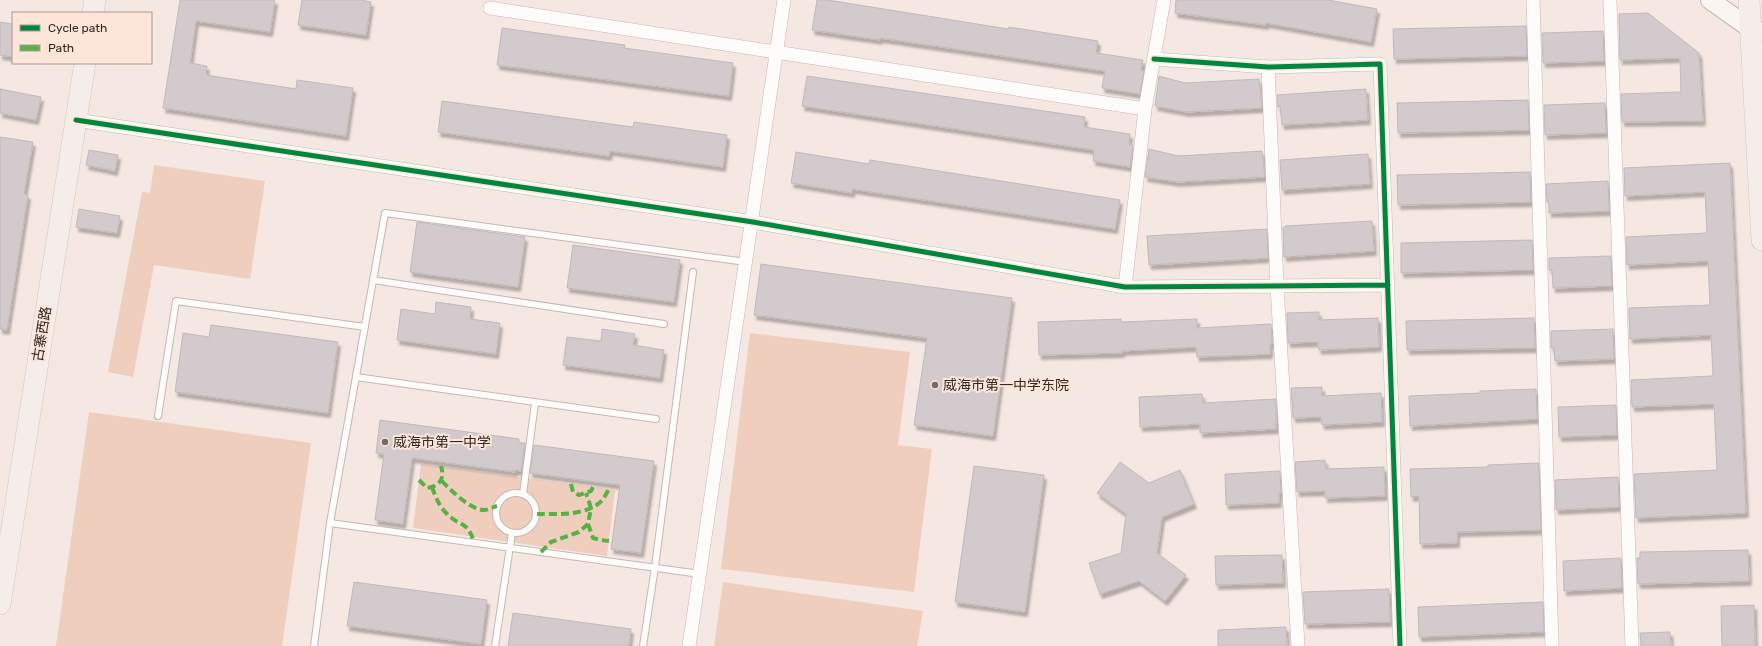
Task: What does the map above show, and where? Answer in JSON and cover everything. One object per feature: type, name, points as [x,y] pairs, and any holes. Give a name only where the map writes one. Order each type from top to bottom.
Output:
[{"type":"main road","points":[[93,12],[95,0]]},
{"type":"main road","points":[[1710,0],[1756,31]]},
{"type":"main road","points":[[1751,0],[1756,31],[1762,240]]},
{"type":"main road","points":[[1751,0],[1762,6]]},
{"type":"main road","name":"古寨西路","points":[[0,604],[85,64]]},
{"type":"street","points":[[689,646],[778,52],[784,0]]},
{"type":"street","points":[[1125,287],[1145,109],[1164,0]]},
{"type":"street","points":[[1533,0],[1552,646]]},
{"type":"street","points":[[1610,0],[1632,646]]},
{"type":"street","points":[[490,8],[1145,109]]},
{"type":"street","points":[[1154,59],[1268,67],[1380,64],[1400,646]]},
{"type":"street","points":[[1268,67],[1277,286],[1298,646]]},
{"type":"street","points":[[76,120],[753,222],[1125,287],[1388,285]]},
{"type":"lane","points":[[322,646],[314,646],[330,522],[385,213],[747,262]]},
{"type":"lane","points":[[642,646],[655,568],[693,272]]},
{"type":"lane","points":[[373,280],[664,324]]},
{"type":"lane","points":[[158,416],[176,301],[365,327]]},
{"type":"lane","points":[[356,377],[656,420]]},
{"type":"lane","points":[[523,494],[535,403]]},
{"type":"lane","points":[[510,494],[523,494],[529,497],[536,508],[537,514],[535,521],[526,531],[512,533],[505,530],[497,520],[497,506],[505,496],[510,494]]},
{"type":"lane","points":[[330,522],[700,574]]},
{"type":"lane","points":[[495,646],[512,533]]},
{"type":"shaded area","points":[[154,165],[265,181],[250,279],[154,265],[133,377],[108,372],[142,192],[150,193]]},
{"type":"shaded area","points":[[750,333],[910,352],[898,445],[932,449],[914,592],[721,569]]},
{"type":"shaded area","points":[[89,412],[311,443],[282,646],[56,646]]},
{"type":"shaded area","points":[[421,464],[615,490],[607,556],[413,528]]},
{"type":"shaded area","points":[[723,582],[923,611],[917,646],[714,646]]},
{"type":"building","points":[[180,0],[275,0],[270,32],[196,21],[190,63],[207,66],[206,75],[296,89],[297,80],[353,88],[346,136],[163,108]]},
{"type":"building","points":[[302,0],[360,0],[371,2],[366,35],[298,25]]},
{"type":"building","points":[[817,0],[828,0],[1008,29],[1009,27],[1098,41],[1096,53],[1143,60],[1141,70],[1144,71],[1140,94],[1102,88],[1105,71],[880,38],[880,40],[812,30]]},
{"type":"building","points":[[1176,0],[1328,0],[1377,9],[1371,42],[1266,23],[1266,25],[1175,13]]},
{"type":"building","points":[[1648,13],[1699,53],[1703,121],[1622,122],[1621,94],[1681,92],[1680,58],[1620,60],[1619,14]]},
{"type":"building","points":[[0,22],[12,24],[12,57],[0,55]]},
{"type":"building","points":[[1526,26],[1527,56],[1394,59],[1393,29]]},
{"type":"building","points":[[502,28],[625,45],[624,48],[733,63],[729,96],[497,65]]},
{"type":"building","points":[[1603,31],[1604,61],[1543,63],[1542,33]]},
{"type":"building","points":[[807,76],[1085,117],[1084,127],[1130,134],[1129,144],[1133,145],[1130,167],[1093,161],[1094,150],[802,106]]},
{"type":"building","points":[[1159,76],[1185,83],[1259,79],[1262,108],[1187,112],[1155,106]]},
{"type":"building","points":[[0,89],[41,97],[36,120],[0,113]]},
{"type":"building","points":[[1366,89],[1368,120],[1282,125],[1277,95]]},
{"type":"building","points":[[1528,100],[1529,130],[1398,133],[1397,103]]},
{"type":"building","points":[[442,101],[633,127],[634,122],[727,135],[723,167],[610,151],[609,156],[438,132]]},
{"type":"building","points":[[1605,103],[1606,133],[1545,135],[1544,105]]},
{"type":"building","points":[[0,137],[33,142],[24,194],[28,195],[7,330],[0,329]]},
{"type":"building","points":[[1149,149],[1178,156],[1262,151],[1265,177],[1178,182],[1145,177]]},
{"type":"building","points":[[89,150],[118,155],[115,171],[86,165]]},
{"type":"building","points":[[796,152],[869,164],[870,160],[1120,200],[1115,229],[852,189],[852,193],[791,183]]},
{"type":"building","points":[[1368,154],[1370,184],[1282,190],[1280,160]]},
{"type":"building","points":[[1730,163],[1746,513],[1636,518],[1634,474],[1717,470],[1714,404],[1632,407],[1631,380],[1713,376],[1711,335],[1630,339],[1629,308],[1710,305],[1708,261],[1627,265],[1626,237],[1707,233],[1705,192],[1625,196],[1624,168]]},
{"type":"building","points":[[1530,172],[1531,202],[1398,205],[1397,175]]},
{"type":"building","points":[[1608,181],[1609,211],[1549,213],[1546,184]]},
{"type":"building","points":[[79,209],[120,216],[117,233],[76,227]]},
{"type":"building","points":[[1372,221],[1374,251],[1284,257],[1283,228],[1285,226]]},
{"type":"building","points":[[417,222],[525,237],[518,287],[410,272]]},
{"type":"building","points":[[1267,229],[1268,258],[1149,265],[1147,236]]},
{"type":"building","points":[[1532,240],[1533,270],[1401,273],[1401,243]]},
{"type":"building","points":[[573,245],[680,260],[674,302],[567,288]]},
{"type":"building","points":[[1611,256],[1612,286],[1553,288],[1552,270],[1549,270],[1549,258]]},
{"type":"building","points":[[761,264],[1012,298],[993,436],[914,425],[927,338],[754,315]]},
{"type":"building","points":[[436,302],[471,307],[470,319],[500,323],[496,354],[397,340],[401,309],[435,314]]},
{"type":"building","points":[[1319,312],[1319,320],[1378,318],[1379,347],[1319,350],[1318,342],[1288,343],[1287,313]]},
{"type":"building","points":[[1534,318],[1535,348],[1407,350],[1406,321]]},
{"type":"building","points":[[1121,319],[1121,322],[1197,319],[1197,328],[1271,324],[1272,344],[1270,344],[1270,354],[1197,357],[1196,347],[1122,351],[1122,353],[1039,355],[1038,322]]},
{"type":"building","points":[[211,325],[338,342],[328,413],[175,392],[183,333],[209,337]]},
{"type":"building","points":[[602,329],[635,334],[633,345],[664,350],[660,378],[563,365],[567,337],[601,341]]},
{"type":"building","points":[[1613,329],[1614,359],[1555,361],[1554,348],[1551,348],[1551,331]]},
{"type":"building","points":[[1322,387],[1322,396],[1381,393],[1382,422],[1322,425],[1321,417],[1293,418],[1291,388]]},
{"type":"building","points":[[1536,389],[1537,419],[1410,426],[1409,396]]},
{"type":"building","points":[[1202,394],[1203,403],[1276,399],[1276,429],[1200,433],[1200,424],[1140,427],[1139,397]]},
{"type":"building","points":[[1616,405],[1617,435],[1559,437],[1558,407]]},
{"type":"building","points":[[380,420],[519,439],[519,443],[525,443],[521,471],[515,470],[515,472],[412,458],[403,524],[375,520],[384,454],[376,453]]},
{"type":"building","points":[[534,445],[654,461],[641,553],[611,549],[620,485],[530,473]]},
{"type":"building","points":[[1325,460],[1326,469],[1384,467],[1385,496],[1325,498],[1325,491],[1297,492],[1295,462]]},
{"type":"building","points":[[1120,462],[1149,483],[1180,470],[1194,504],[1162,517],[1157,553],[1186,575],[1165,601],[1139,581],[1100,594],[1089,563],[1121,553],[1126,514],[1097,493]]},
{"type":"building","points":[[1539,463],[1541,530],[1457,532],[1457,543],[1420,544],[1419,496],[1411,497],[1410,469],[1488,467],[1488,465]]},
{"type":"building","points":[[974,466],[1044,475],[1025,612],[955,602]]},
{"type":"building","points":[[1280,471],[1281,493],[1279,493],[1279,503],[1226,505],[1225,474]]},
{"type":"building","points":[[1618,477],[1619,507],[1556,510],[1555,480]]},
{"type":"building","points":[[1748,550],[1749,581],[1638,584],[1637,558],[1640,558],[1640,552]]},
{"type":"building","points":[[1282,555],[1283,583],[1216,585],[1215,556]]},
{"type":"building","points":[[1621,558],[1622,588],[1564,591],[1563,561]]},
{"type":"building","points":[[354,582],[487,600],[481,644],[347,626]]},
{"type":"building","points":[[1389,589],[1390,622],[1305,624],[1303,592]]},
{"type":"building","points":[[1543,602],[1544,632],[1419,637],[1418,607]]},
{"type":"building","points":[[1754,605],[1755,646],[1722,646],[1721,606]]},
{"type":"building","points":[[513,613],[631,629],[629,646],[508,646]]},
{"type":"building","points":[[1286,627],[1287,646],[1218,646],[1218,630]]},
{"type":"building","points":[[1670,632],[1671,646],[1641,646],[1640,633]]},
{"type":"marked path","points":[[419,480],[427,488],[435,486],[442,478],[441,466]]},
{"type":"marked path","points":[[442,481],[455,494],[473,507],[487,510],[497,506]]},
{"type":"marked path","points":[[571,484],[573,492],[579,495],[591,491],[593,487]]},
{"type":"marked path","points":[[432,487],[442,508],[447,514],[469,530],[474,542]]},
{"type":"marked path","points":[[537,514],[568,514],[584,511],[600,503],[609,489]]},
{"type":"marked path","points":[[541,552],[551,542],[579,532],[588,524],[591,508],[586,493]]},
{"type":"marked path","points":[[588,524],[593,538],[609,541]]},
{"type":"cycle path","points":[[1154,59],[1268,67],[1380,64],[1400,646]]},
{"type":"cycle path","points":[[76,120],[753,222],[1125,287],[1388,285]]},
{"type":"place","name":"威海市第一中学东院","points":[[935,385]]},
{"type":"place","name":"威海市第一中学","points":[[385,442]]}]
